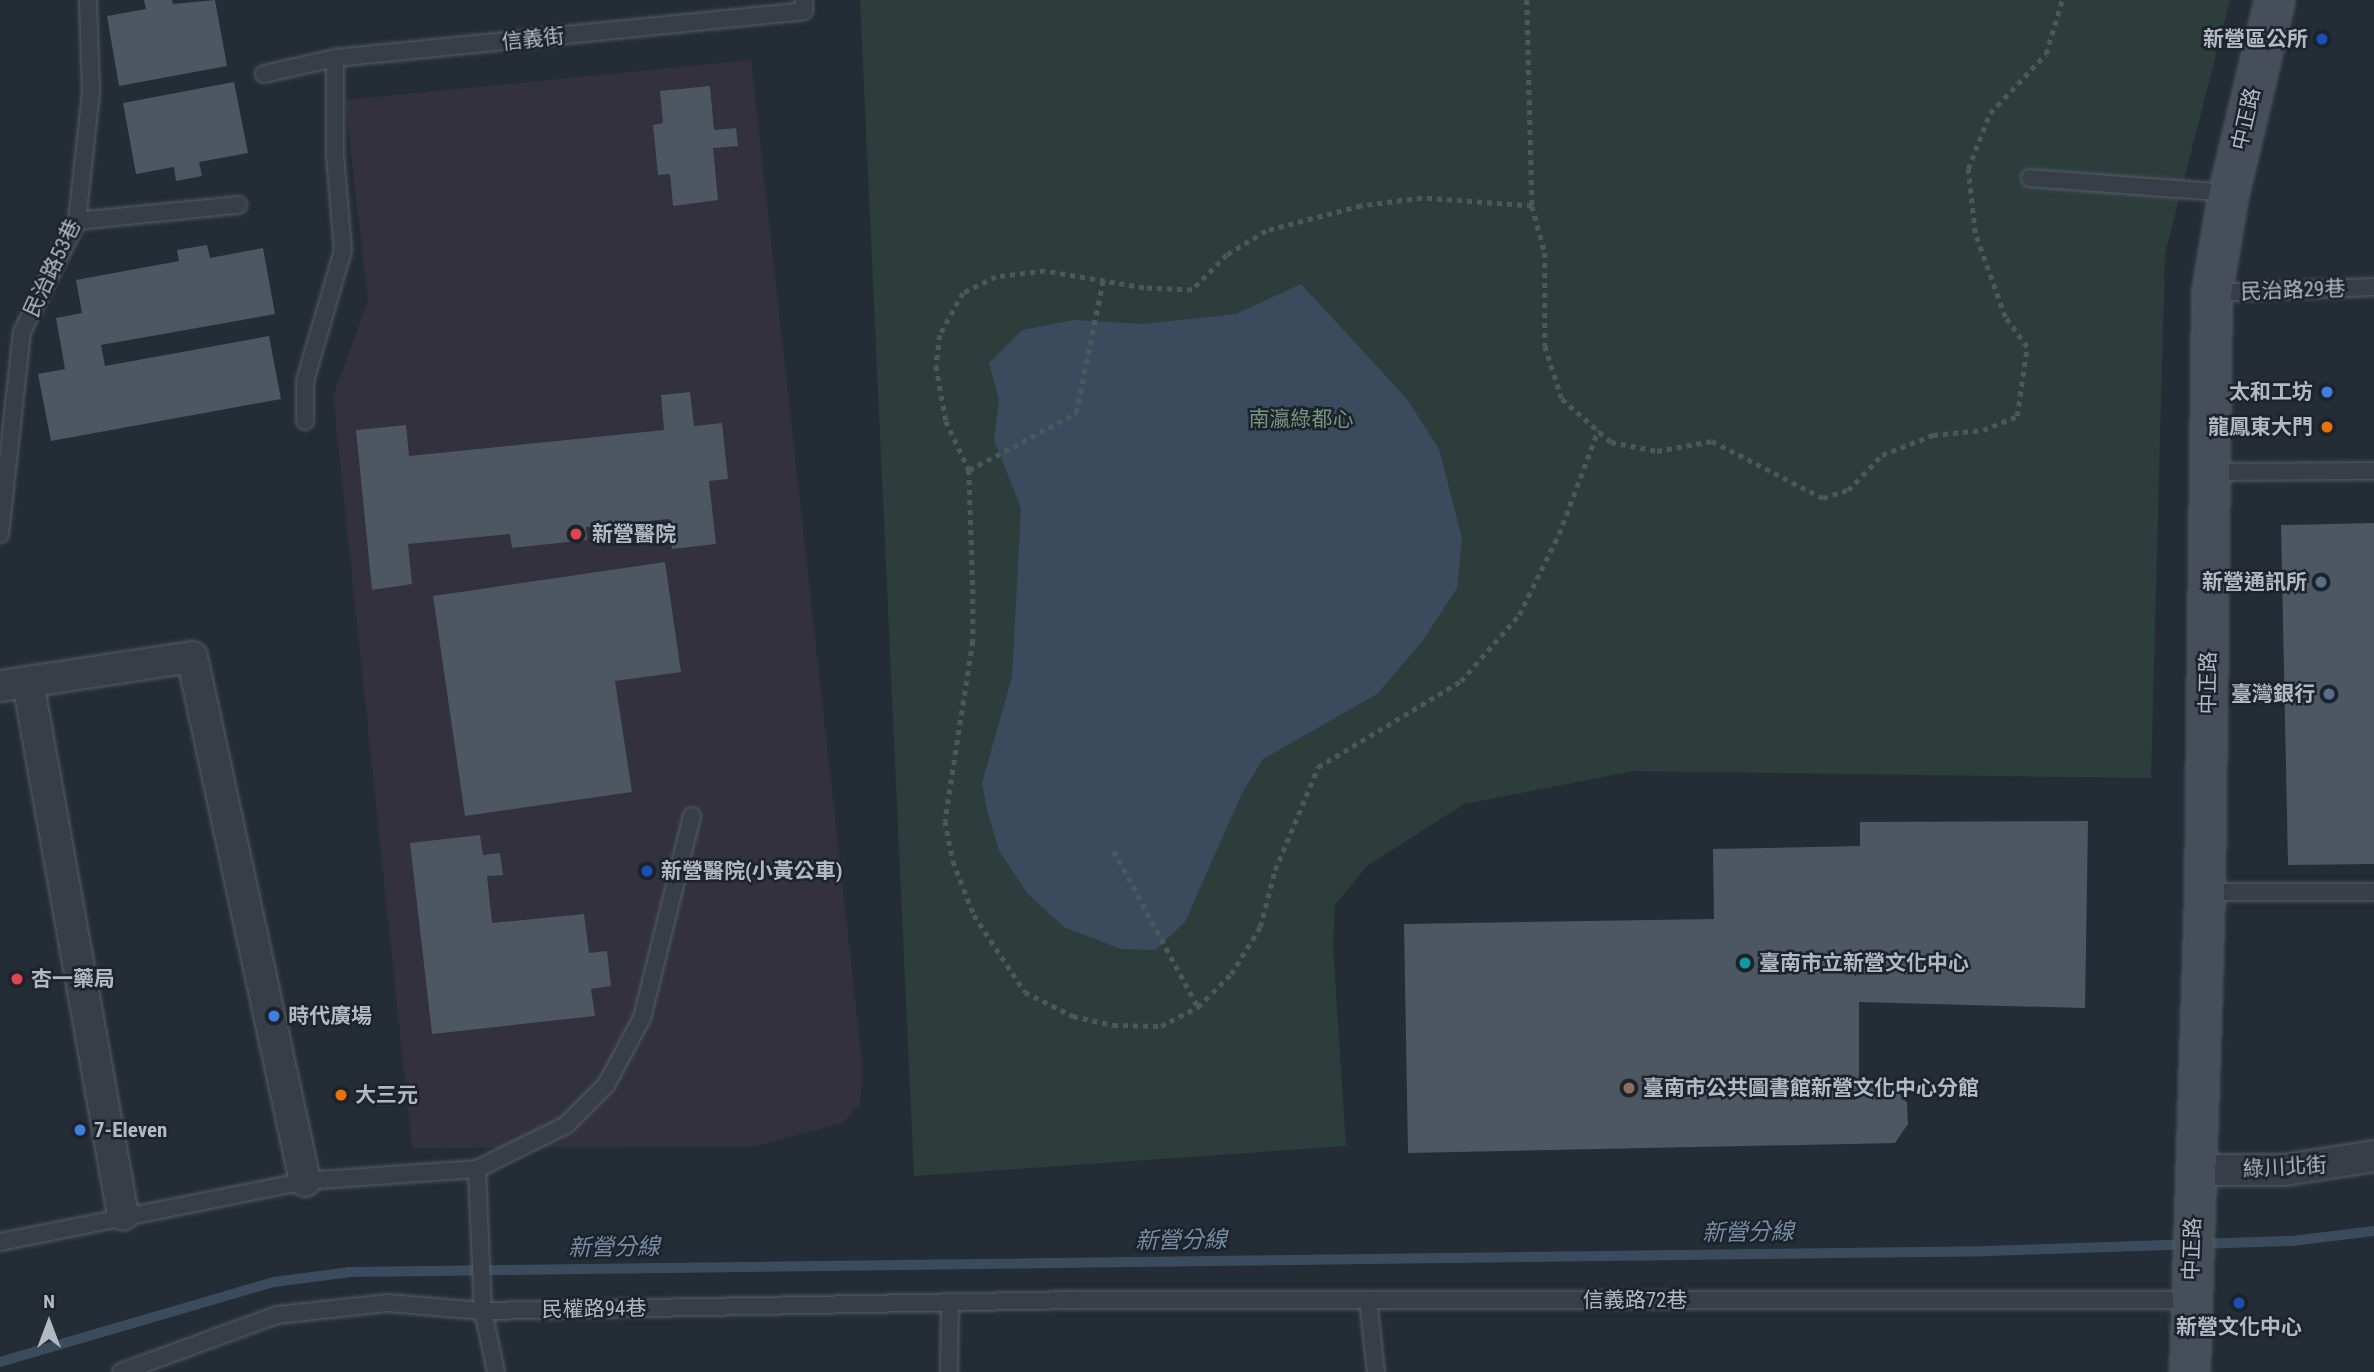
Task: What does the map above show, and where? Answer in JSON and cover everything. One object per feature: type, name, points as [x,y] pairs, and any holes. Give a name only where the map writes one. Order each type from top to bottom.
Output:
[{"type":"street","name":"中正路","points":[[2190,1372],[2205,892],[2212,293],[2229,193],[2275,0]]},
{"type":"street","points":[[123,1215],[14,684],[192,657],[305,1181]]},
{"type":"street","name":"綠川北街","points":[[2195,1182],[2374,1156]]},
{"type":"lane","name":"民治路53巷","points":[[0,534],[22,332],[77,221],[90,92],[88,0]]},
{"type":"lane","name":"信義街","points":[[264,74],[335,58],[804,6]]},
{"type":"lane","points":[[305,421],[305,381],[343,250],[335,154],[335,58]]},
{"type":"lane","points":[[2030,178],[2229,193]]},
{"type":"lane","points":[[77,221],[238,205]]},
{"type":"lane","name":"民治路29巷","points":[[2212,293],[2374,287]]},
{"type":"lane","points":[[2209,472],[2374,471]]},
{"type":"lane","points":[[0,1242],[123,1215],[305,1181],[477,1169],[566,1125],[606,1085],[642,1018],[692,816]]},
{"type":"lane","points":[[2205,892],[2374,892]]},
{"type":"lane","points":[[477,1169],[483,1311],[496,1372]]},
{"type":"lane","name":"信義路72巷","points":[[1079,1300],[1367,1300],[2191,1287]]},
{"type":"lane","name":"民權路94巷","points":[[121,1372],[277,1315],[388,1303],[483,1311],[1079,1300]]},
{"type":"lane","points":[[1367,1300],[1376,1372]]},
{"type":"lane","points":[[949,1372],[950,1304]]},
{"type":"path","points":[[1527,0],[1532,206],[1545,253],[1545,346],[1562,399],[1611,442],[1657,451],[1712,441],[1823,498],[1848,490],[1882,455],[1933,435],[1983,430],[2017,416],[2027,346],[2005,317],[1975,233],[1968,169],[1990,113],[2046,54],[2062,0]]},
{"type":"path","points":[[1532,206],[1422,198],[1361,206],[1266,231],[1227,255],[1192,290],[1045,271],[996,277],[963,293],[940,335],[936,366],[946,421],[969,470],[973,641],[945,821],[953,861],[974,915],[1025,992],[1073,1016],[1113,1025],[1161,1026],[1198,1007],[1231,974],[1260,927],[1275,870],[1318,767],[1461,681],[1519,615],[1559,534],[1598,430]]},
{"type":"path","points":[[969,470],[1076,413],[1103,280]]},
{"type":"path","points":[[1114,851],[1198,1007]]},
{"type":"shaded area","name":"新營醫院","points":[[751,60],[863,1070],[860,1103],[843,1123],[752,1147],[412,1148],[333,396],[368,301],[345,100]]},
{"type":"green space","name":"南瀛綠都心","points":[[860,0],[2230,0],[2165,254],[2151,778],[1634,771],[1464,804],[1367,866],[1335,905],[1333,946],[1346,1146],[914,1176]]},
{"type":"water","points":[[1301,284],[1407,399],[1439,449],[1462,538],[1457,588],[1421,643],[1377,694],[1263,759],[1242,793],[1185,922],[1155,950],[1121,949],[1064,927],[1028,894],[999,851],[988,814],[982,783],[1012,677],[1021,508],[994,440],[999,400],[989,363],[1022,330],[1074,320],[1143,324],[1236,314]]},
{"type":"building","points":[[144,0],[172,0],[173,4],[215,0],[227,66],[119,86],[107,16],[146,9]]},
{"type":"building","points":[[234,82],[248,153],[199,162],[202,176],[176,181],[174,167],[136,174],[123,103]]},
{"type":"building","points":[[710,86],[714,130],[736,128],[738,146],[713,148],[718,200],[673,206],[670,174],[658,175],[653,125],[663,123],[660,91]]},
{"type":"building","points":[[207,245],[210,258],[263,248],[275,314],[101,345],[105,366],[269,336],[281,399],[51,441],[38,374],[65,369],[56,318],[82,313],[76,280],[179,261],[177,250]]},
{"type":"building","points":[[690,392],[694,426],[722,423],[728,479],[709,481],[716,544],[672,549],[669,519],[586,527],[587,540],[512,548],[510,534],[408,544],[412,584],[372,590],[356,430],[406,425],[409,456],[664,430],[661,395]]},
{"type":"building","name":"臺灣銀行","points":[[2374,523],[2374,864],[2288,865],[2281,525]]},
{"type":"building","points":[[665,562],[681,672],[615,681],[632,792],[465,816],[433,596]]},
{"type":"building","name":"臺南市立新營文化中心","points":[[2088,821],[2085,1008],[1859,1002],[1859,1088],[1894,1087],[1907,1103],[1908,1124],[1895,1143],[1408,1153],[1404,924],[1714,919],[1713,849],[1860,846],[1860,822]]},
{"type":"building","points":[[480,835],[483,855],[500,853],[503,875],[487,876],[492,923],[584,914],[589,953],[607,951],[611,986],[591,989],[595,1016],[432,1034],[410,843]]},
{"type":"waterway","name":"新營分線","points":[[0,1362],[274,1282],[350,1272],[1987,1251],[2292,1241],[2374,1231]]},
{"type":"place","name":"新營區公所","points":[[2322,39]]},
{"type":"place","name":"太和工坊","points":[[2327,392]]},
{"type":"place","name":"龍鳳東大門","points":[[2327,427]]},
{"type":"place","name":"新營醫院","points":[[576,534]]},
{"type":"place","name":"新營通訊所","points":[[2321,582]]},
{"type":"place","name":"臺灣銀行","points":[[2329,694]]},
{"type":"place","name":"新營醫院(小黃公車)","points":[[647,871]]},
{"type":"place","name":"臺南市立新營文化中心","points":[[1745,963]]},
{"type":"place","name":"杏一藥局","points":[[17,979]]},
{"type":"place","name":"時代廣場","points":[[274,1016]]},
{"type":"place","name":"臺南市公共圖書館新營文化中心分館","points":[[1629,1088]]},
{"type":"place","name":"大三元","points":[[341,1095]]},
{"type":"place","name":"7-Eleven","points":[[80,1130]]},
{"type":"place","name":"新營文化中心","points":[[2239,1303]]}]
